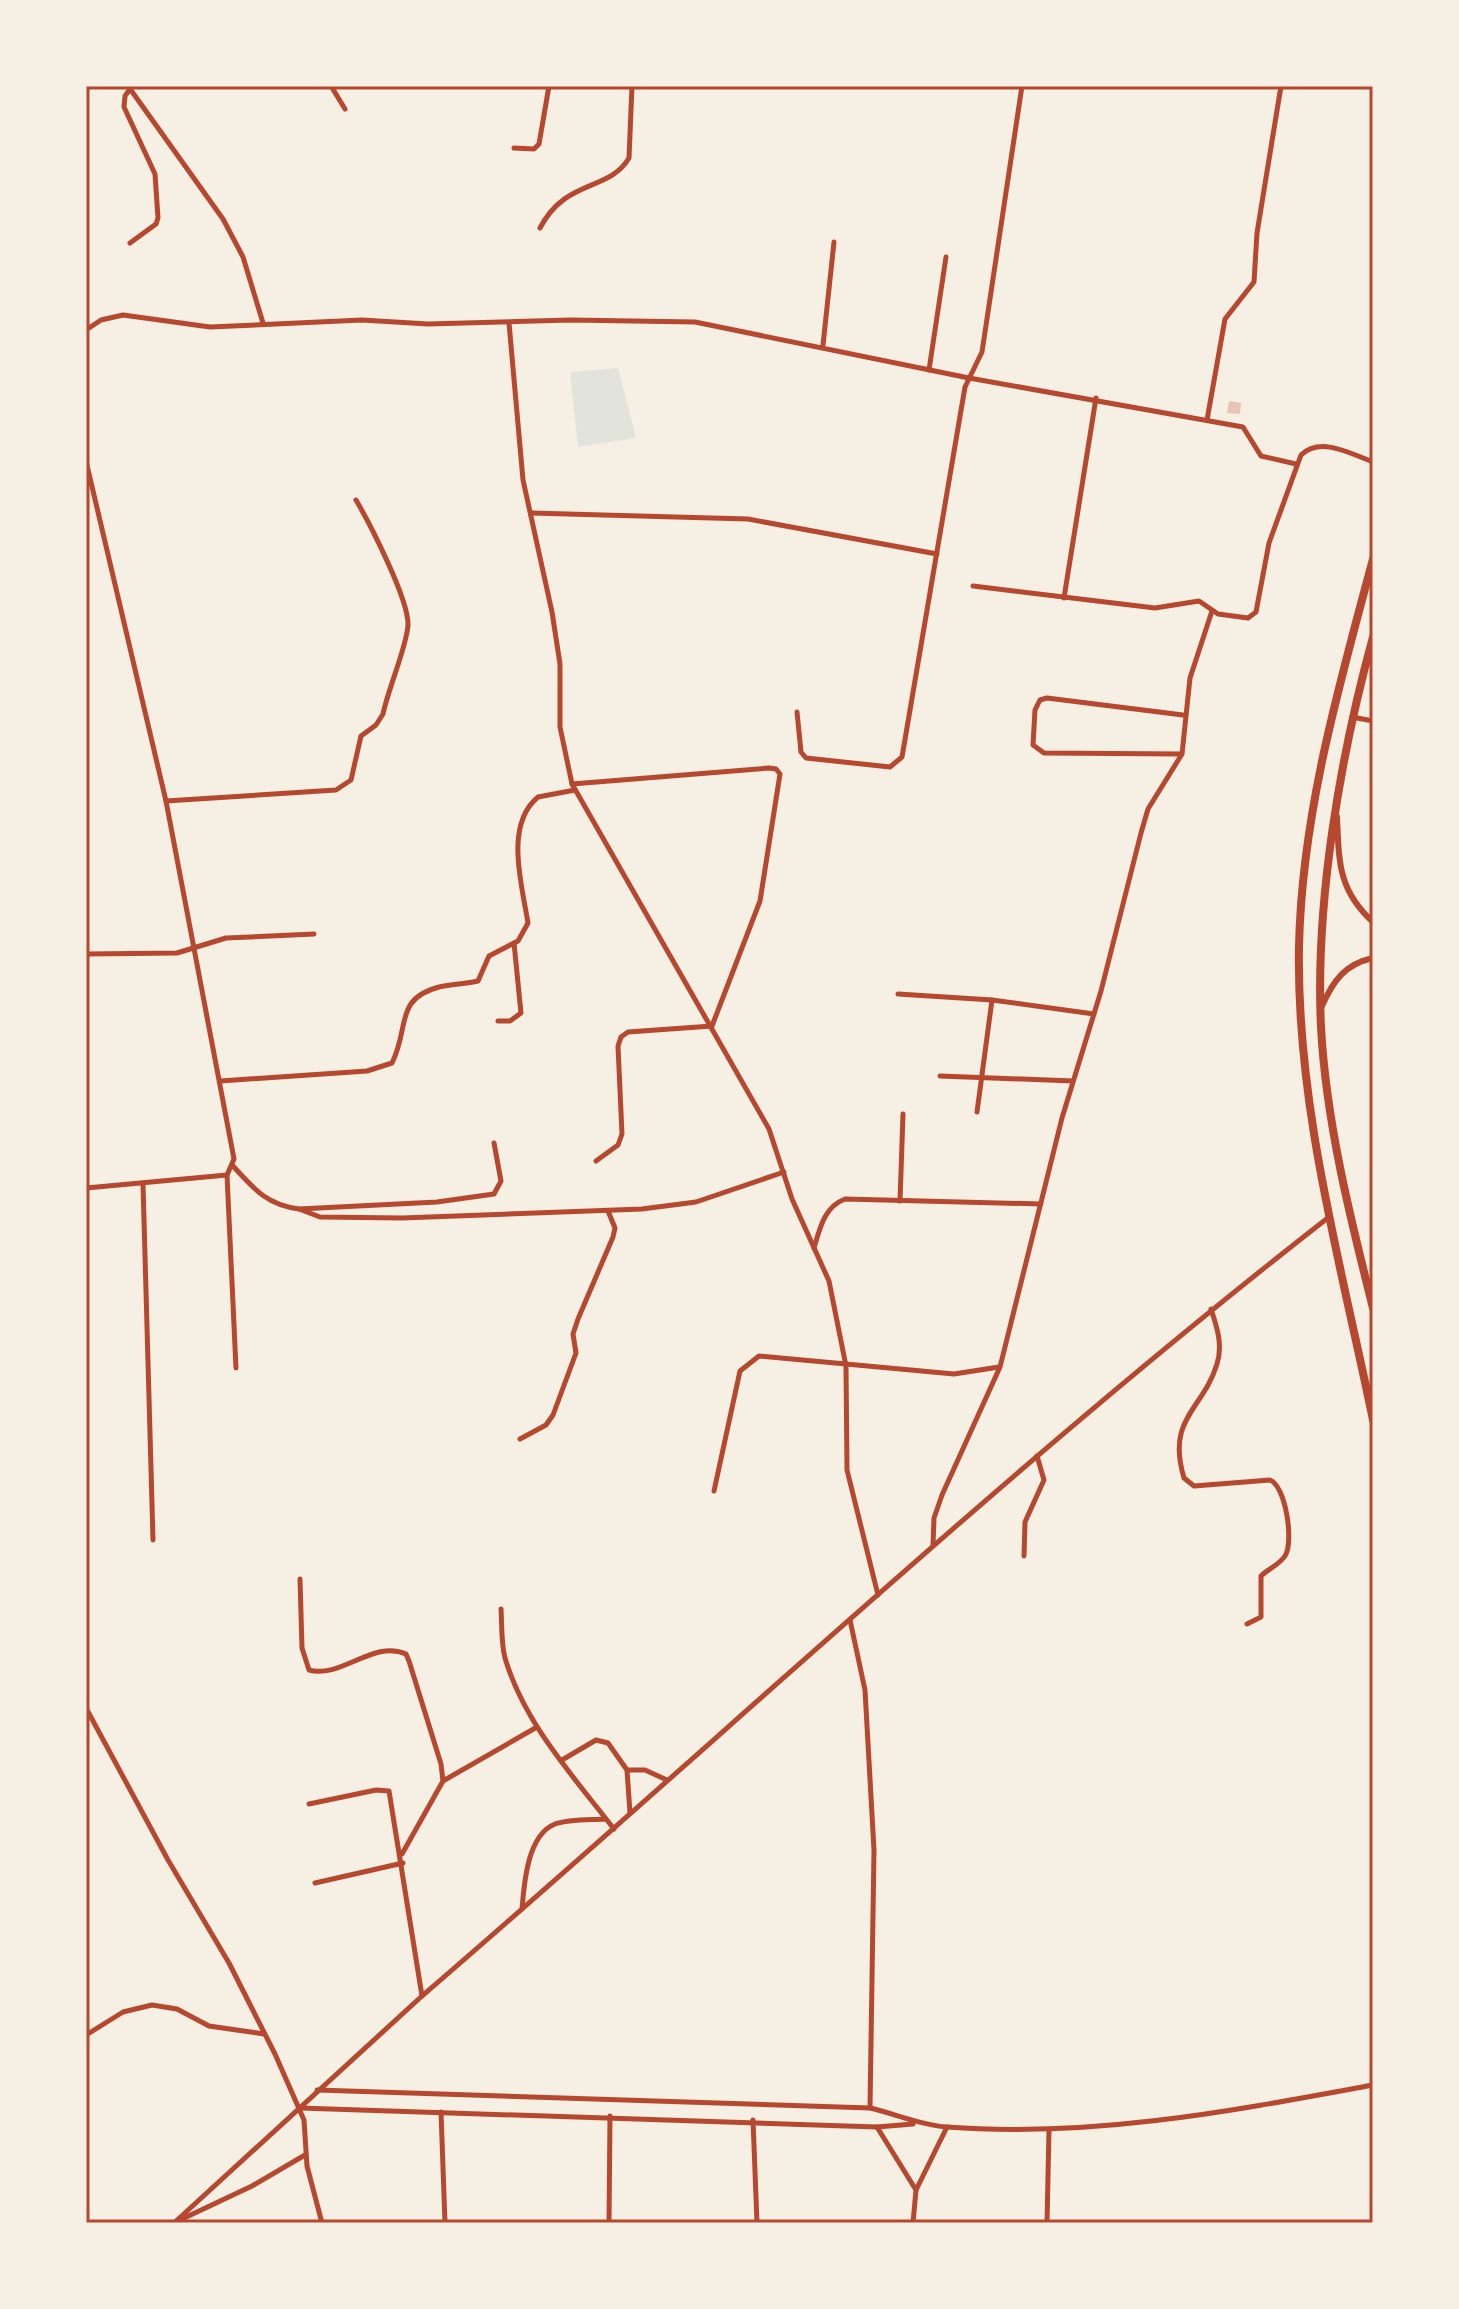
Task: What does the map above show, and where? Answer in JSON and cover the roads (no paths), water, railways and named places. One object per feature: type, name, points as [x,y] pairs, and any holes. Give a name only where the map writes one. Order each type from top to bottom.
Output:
[{"type":"highway","points":[[1373,559],[1330,718],[1313,806],[1303,880],[1299,973],[1302,1030],[1317,1146],[1373,1420]]},
{"type":"highway","points":[[1373,637],[1351,717],[1320,942],[1321,1010],[1337,1140],[1373,1308]]},
{"type":"street","points":[[331,86],[345,109]]},
{"type":"street","points":[[514,148],[534,149],[539,144],[549,86]]},
{"type":"street","points":[[540,228],[562,198],[625,166],[629,158],[632,86]]},
{"type":"street","points":[[797,712],[801,752],[806,758],[890,767],[897,764],[905,749],[969,378],[982,352],[1022,86]]},
{"type":"street","points":[[1207,420],[1225,319],[1254,282],[1257,233],[1281,86]]},
{"type":"street","points":[[129,87],[124,107],[155,174],[158,218],[156,224],[130,243]]},
{"type":"street","points":[[129,87],[223,219],[243,257],[263,323]]},
{"type":"street","points":[[823,345],[834,242]]},
{"type":"street","points":[[929,370],[946,257]]},
{"type":"street","points":[[86,330],[101,320],[123,315],[194,326],[570,320],[695,322],[823,345],[969,378],[1096,398],[1243,427],[1261,456],[1296,464]]},
{"type":"street","points":[[509,323],[523,480],[554,625],[560,664],[560,727],[572,784],[769,1129],[829,1281],[846,1366],[847,1470],[878,1595]]},
{"type":"street","points":[[1064,598],[1096,398]]},
{"type":"street","points":[[973,586],[1155,608],[1199,601],[1212,611],[1248,618],[1256,612],[1269,543],[1296,464],[1309,448],[1315,446],[1373,462]]},
{"type":"street","points":[[86,461],[166,801],[234,1151],[233,1166],[227,1175],[236,1368]]},
{"type":"street","points":[[166,801],[336,790],[351,780],[361,736],[376,725],[383,714],[408,628],[407,610],[382,546],[356,500]]},
{"type":"street","points":[[531,513],[748,519],[937,554]]},
{"type":"street","points":[[933,1545],[934,1518],[942,1495],[1000,1367],[1073,1081],[1094,1014],[1148,809],[1182,754],[1183,715],[1190,678],[1212,611]]},
{"type":"street","points":[[1182,754],[1044,753],[1033,745],[1035,710],[1040,700],[1047,698],[1183,715]]},
{"type":"street","points":[[1351,717],[1373,721]]},
{"type":"street","points":[[572,784],[769,768],[780,774],[760,901],[712,1026]]},
{"type":"street","points":[[220,1081],[385,1067],[399,1049],[409,1003],[414,996],[437,988],[478,981],[489,956],[523,936],[528,923],[518,837],[521,820],[538,797],[575,790]]},
{"type":"street","points":[[1337,813],[1345,888],[1353,904],[1373,922]]},
{"type":"street","points":[[86,954],[177,953],[226,938],[314,934]]},
{"type":"street","points":[[498,1021],[517,1019],[522,1007],[514,943]]},
{"type":"street","points":[[1321,1010],[1335,979],[1358,961],[1373,958]]},
{"type":"street","points":[[898,994],[992,1000],[1094,1014]]},
{"type":"street","points":[[977,1112],[992,1000]]},
{"type":"street","points":[[596,1161],[618,1145],[622,1134],[618,1046],[621,1037],[628,1032],[712,1026]]},
{"type":"street","points":[[940,1076],[1073,1081]]},
{"type":"street","points":[[900,1201],[903,1114]]},
{"type":"street","points":[[299,1209],[437,1202],[494,1194],[501,1181],[494,1143]]},
{"type":"street","points":[[233,1166],[266,1201],[320,1217],[402,1218],[608,1211],[696,1202],[784,1172]]},
{"type":"street","points":[[86,1188],[227,1175]]},
{"type":"street","points":[[143,1184],[153,1540]]},
{"type":"street","points":[[814,1248],[826,1213],[834,1203],[845,1199],[1041,1204]]},
{"type":"street","points":[[520,1439],[546,1425],[553,1415],[576,1353],[573,1334],[578,1319],[613,1237],[613,1220],[608,1211]]},
{"type":"street","points":[[175,2223],[422,1996],[933,1545],[1211,1309],[1330,1216]]},
{"type":"street","points":[[1211,1309],[1218,1330],[1218,1362],[1182,1429],[1179,1453],[1184,1478],[1194,1486],[1270,1480],[1281,1488],[1284,1501],[1288,1551],[1283,1560],[1261,1576],[1261,1617],[1247,1624]]},
{"type":"street","points":[[714,1491],[740,1371],[759,1356],[954,1374],[1000,1367]]},
{"type":"street","points":[[1024,1556],[1025,1522],[1044,1480],[1037,1456]]},
{"type":"street","points":[[300,1579],[302,1648],[309,1670],[326,1671],[390,1650],[406,1654],[441,1764],[443,1781]]},
{"type":"street","points":[[501,1609],[504,1655],[537,1727],[614,1829]]},
{"type":"street","points":[[850,1620],[865,1690],[874,1850],[870,2108]]},
{"type":"street","points":[[86,1708],[168,1860],[222,1949],[299,2108],[307,2132],[305,2155],[322,2223]]},
{"type":"street","points":[[402,1855],[443,1781],[537,1727]]},
{"type":"street","points":[[562,1760],[596,1740],[602,1740],[627,1770],[631,1813]]},
{"type":"street","points":[[627,1770],[645,1770],[667,1780]]},
{"type":"street","points":[[309,1804],[385,1788],[392,1803],[402,1855],[422,1996]]},
{"type":"street","points":[[522,1910],[524,1881],[539,1840],[547,1828],[557,1823],[606,1819]]},
{"type":"street","points":[[315,1883],[403,1863]]},
{"type":"street","points":[[86,2035],[123,2012],[152,2005],[177,2009],[209,2026],[265,2034]]},
{"type":"street","points":[[317,2090],[870,2108],[918,2123],[947,2127],[1049,2130],[1183,2119],[1373,2085]]},
{"type":"street","points":[[299,2108],[753,2120],[877,2127],[918,2123]]},
{"type":"street","points":[[441,2112],[445,2223]]},
{"type":"street","points":[[609,2223],[610,2116]]},
{"type":"street","points":[[753,2120],[757,2223]]},
{"type":"street","points":[[877,2127],[916,2190]]},
{"type":"street","points":[[913,2223],[916,2190],[947,2127]]},
{"type":"street","points":[[1047,2223],[1049,2130]]},
{"type":"street","points":[[175,2223],[252,2186],[305,2155]]}]
